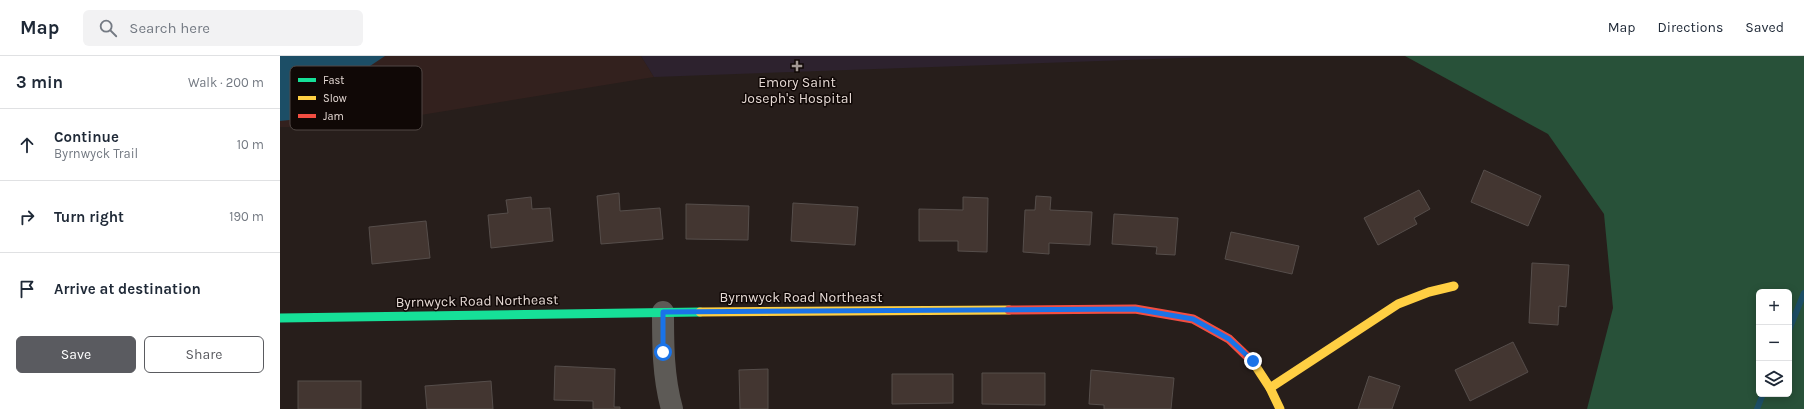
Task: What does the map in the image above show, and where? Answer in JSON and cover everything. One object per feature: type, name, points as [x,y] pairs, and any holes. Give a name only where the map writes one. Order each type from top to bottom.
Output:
[{"type":"street","points":[[1270,388],[1398,304],[1429,292],[1454,286]]},
{"type":"street","name":"Byrnwyck Road Northeast","points":[[280,318],[663,312],[1135,309],[1193,319],[1229,339],[1253,361],[1270,388],[1280,409]]},
{"type":"street","points":[[663,312],[663,352],[668,394],[672,409]]},
{"type":"shaded area","points":[[280,56],[641,56],[654,77],[422,115],[422,66],[290,66],[290,127],[280,127]]},
{"type":"shaded area","name":"Emory Saint Joseph's Hospital","points":[[641,56],[1238,56],[654,77]]},
{"type":"green space","points":[[1405,56],[1804,56],[1804,409],[1587,409],[1613,308],[1604,214],[1548,134]]},
{"type":"water","points":[[280,56],[385,56],[370,66],[290,66],[290,120],[280,121]]},
{"type":"building","points":[[1484,170],[1541,196],[1528,226],[1471,202]]},
{"type":"building","points":[[1419,190],[1430,209],[1414,218],[1417,224],[1378,245],[1364,218]]},
{"type":"building","points":[[619,193],[620,211],[660,208],[663,239],[601,244],[597,196]]},
{"type":"building","points":[[1036,196],[1051,197],[1050,210],[1092,212],[1090,245],[1049,243],[1049,254],[1023,252],[1025,210],[1035,210]]},
{"type":"building","points":[[531,197],[532,209],[550,208],[553,241],[491,248],[488,215],[508,213],[506,200]]},
{"type":"building","points":[[963,197],[988,198],[987,252],[958,251],[958,241],[919,241],[919,209],[963,210]]},
{"type":"building","points":[[793,203],[858,207],[855,245],[791,241]]},
{"type":"building","points":[[686,204],[749,206],[748,240],[686,239]]},
{"type":"building","points":[[1114,214],[1178,218],[1175,255],[1156,254],[1157,247],[1112,244]]},
{"type":"building","points":[[426,221],[430,258],[372,264],[369,227]]},
{"type":"building","points":[[1231,232],[1299,246],[1292,274],[1225,259]]},
{"type":"building","points":[[1532,263],[1569,265],[1566,307],[1559,306],[1558,325],[1529,323]]},
{"type":"building","points":[[1513,342],[1528,372],[1470,401],[1455,370]]},
{"type":"building","points":[[555,366],[615,369],[614,407],[620,407],[620,409],[593,409],[593,401],[554,400]]},
{"type":"building","points":[[768,369],[768,409],[740,409],[739,370]]},
{"type":"building","points":[[1091,370],[1174,378],[1171,409],[1104,409],[1104,405],[1089,404]]},
{"type":"building","points":[[982,373],[1045,373],[1045,405],[982,404]]},
{"type":"building","points":[[892,374],[953,374],[953,403],[892,404]]},
{"type":"building","points":[[1369,376],[1400,386],[1392,409],[1358,409]]},
{"type":"building","points":[[298,381],[361,381],[361,409],[298,409]]},
{"type":"building","points":[[491,381],[493,409],[427,409],[425,386]]},
{"type":"waterway","points":[[1791,325],[1804,293]]},
{"type":"waterway","points":[[1757,409],[1762,397]]},
{"type":"traffic: fast","points":[[280,318],[700,312]]},
{"type":"traffic: slow","points":[[1270,388],[1398,304],[1429,292],[1454,286]]},
{"type":"traffic: slow","points":[[700,312],[1009,310]]},
{"type":"traffic: slow","points":[[1253,362],[1270,388],[1280,409]]},
{"type":"traffic: jam","points":[[1009,310],[1135,309],[1193,319],[1229,339],[1253,362]]},
{"type":"place","name":"Emory Saint Joseph's Hospital","points":[[797,66]]},
{"type":"route","points":[[663,352],[663,312],[1135,309],[1193,319],[1229,339],[1253,361]]}]
